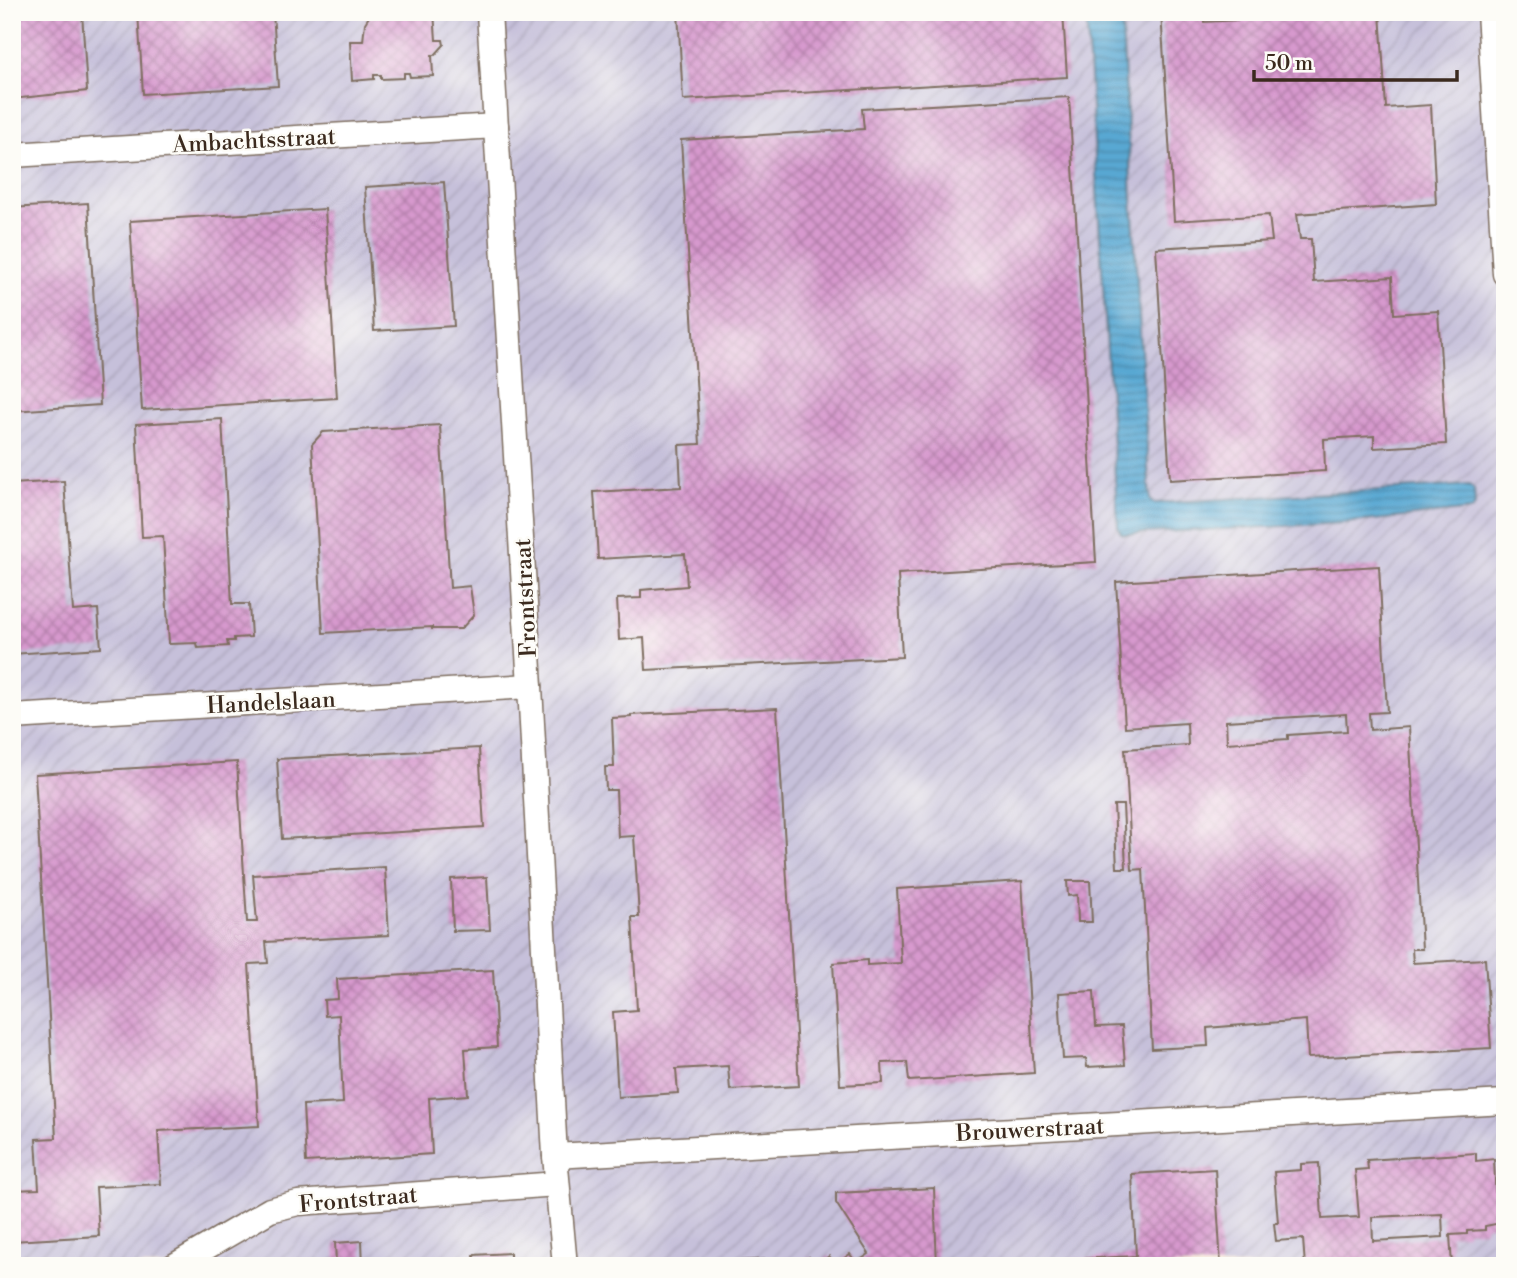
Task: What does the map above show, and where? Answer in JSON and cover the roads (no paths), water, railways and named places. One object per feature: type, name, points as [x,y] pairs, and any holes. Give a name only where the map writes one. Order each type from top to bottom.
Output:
[{"type":"street","name":"Frontstraat","points":[[489,12],[530,686],[555,1156],[565,1266]]},
{"type":"street","points":[[1489,12],[1505,274]]},
{"type":"street","name":"Ambachtsstraat","points":[[12,155],[496,126]]},
{"type":"street","name":"Handelslaan","points":[[12,717],[530,686]]},
{"type":"street","name":"Brouwerstraat","points":[[555,1156],[1505,1102]]},
{"type":"street","name":"Frontstraat","points":[[174,1266],[270,1210],[298,1203],[557,1184]]},
{"type":"water","points":[[1086,12],[1121,12],[1150,500],[1154,503],[1469,485],[1474,489],[1475,506],[1472,510],[1345,523],[1124,534],[1120,532]]}]
